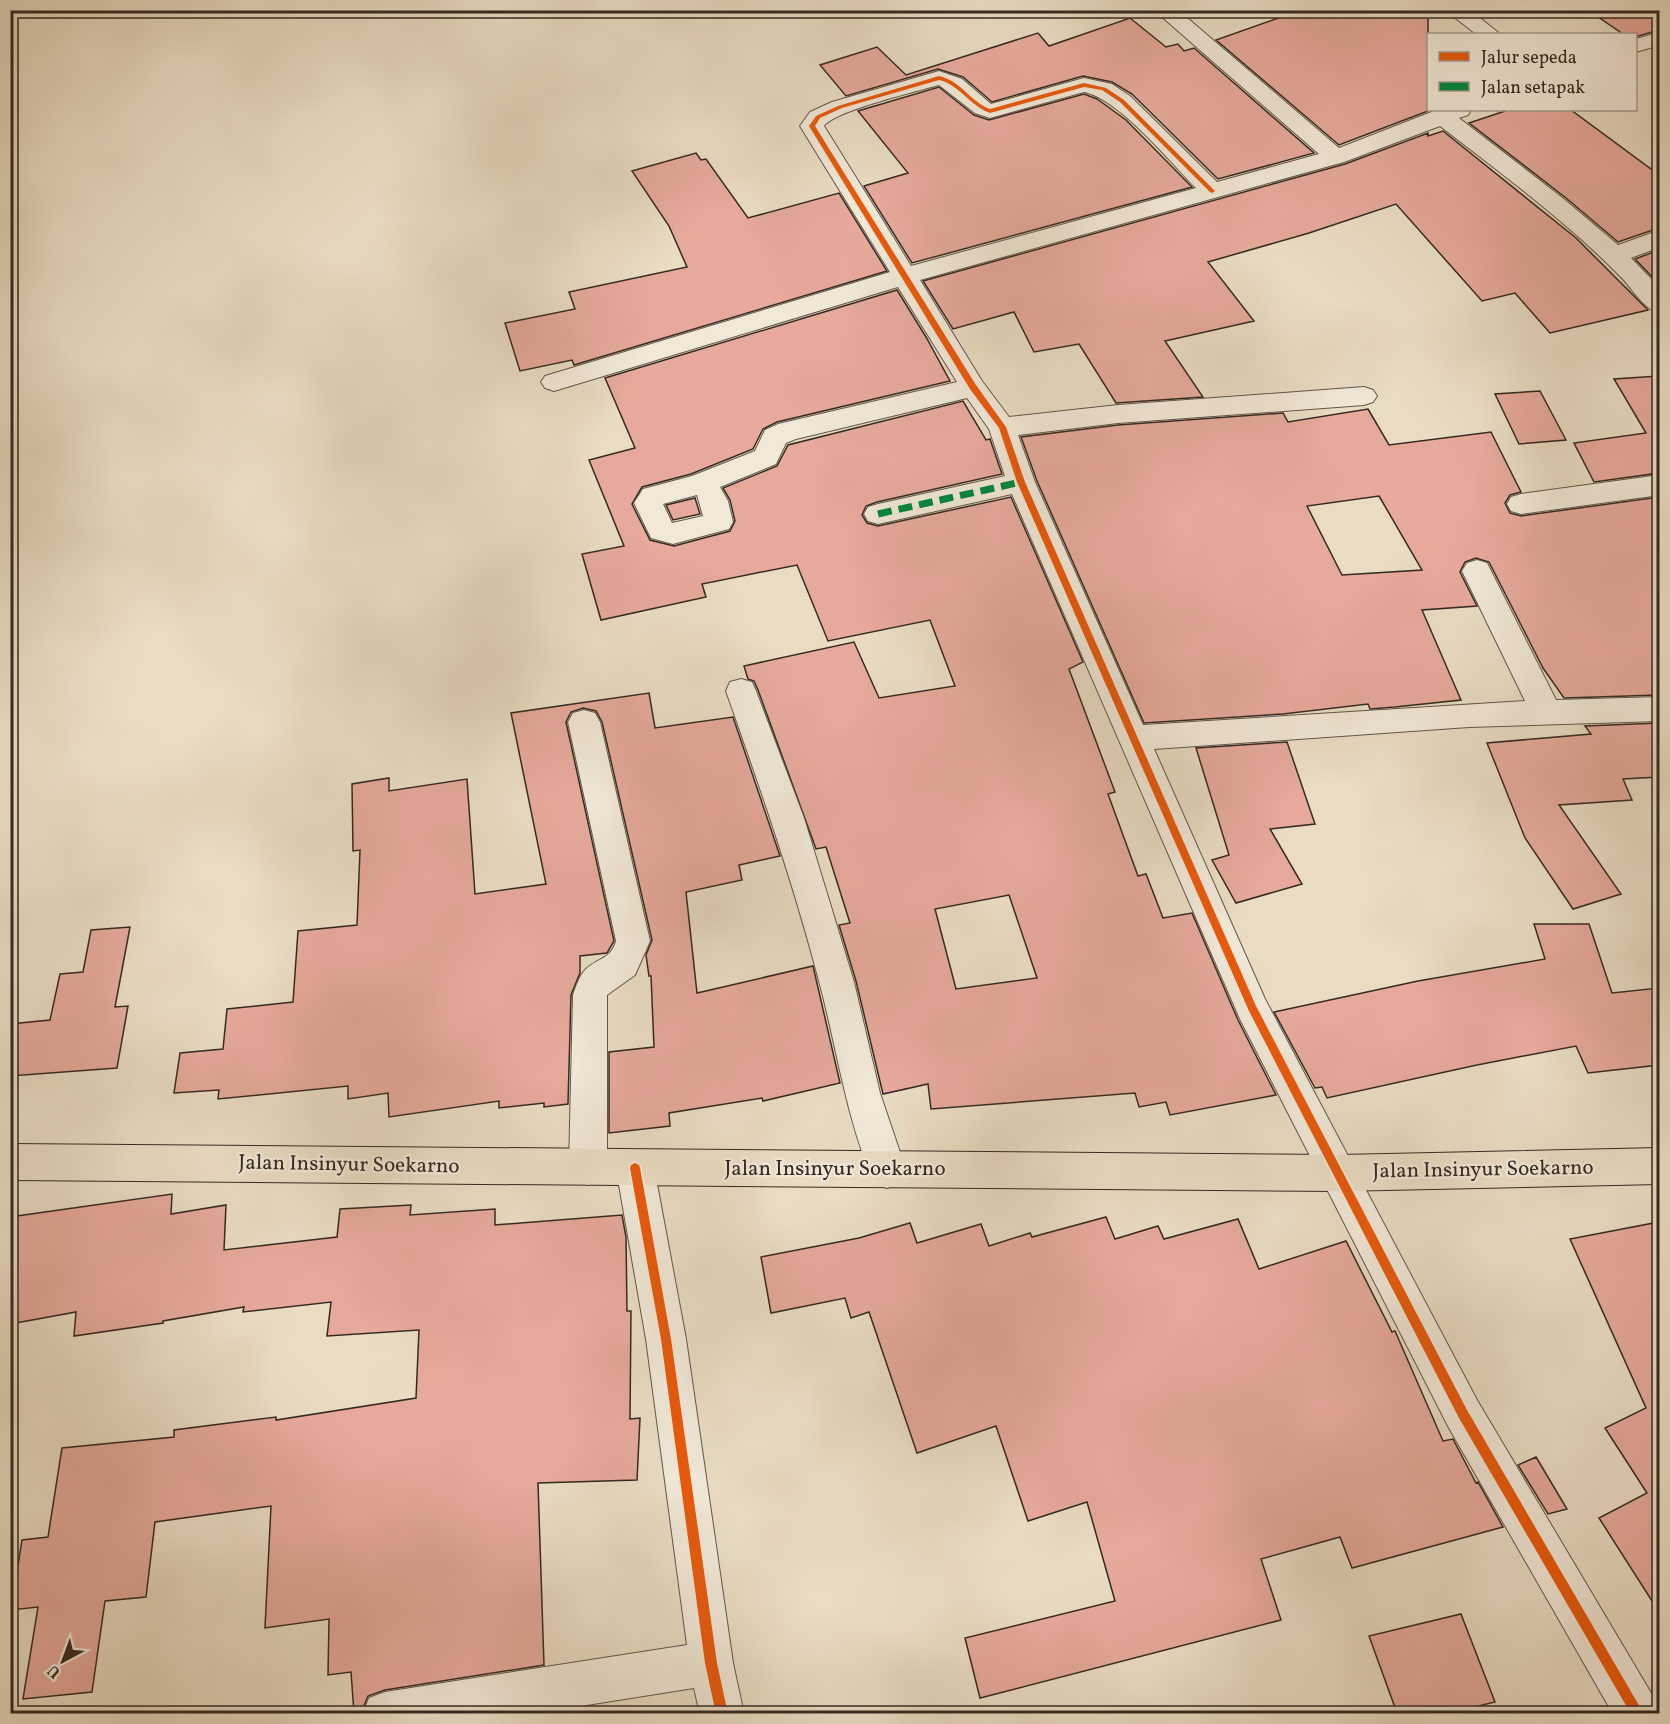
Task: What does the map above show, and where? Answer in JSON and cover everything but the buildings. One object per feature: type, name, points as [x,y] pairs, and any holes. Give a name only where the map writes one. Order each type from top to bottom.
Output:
[{"type":"main road","name":"Jalan Insinyur Soekarno","points":[[10,1162],[1339,1173],[1659,1166]]},
{"type":"street","points":[[1164,10],[1336,157]]},
{"type":"street","points":[[1455,10],[1488,33]]},
{"type":"street","points":[[1637,45],[1659,38]]},
{"type":"street","points":[[1212,191],[1122,101],[1104,89],[1084,85],[990,111],[979,108],[949,79],[939,78],[840,107],[818,117],[812,126],[973,387],[1002,427],[1021,482],[1252,1008],[1462,1414],[1638,1713]]},
{"type":"street","points":[[554,382],[906,276],[1336,157],[1451,113],[1581,227],[1644,286],[1659,305]]},
{"type":"street","points":[[1612,256],[1659,238]]},
{"type":"street","points":[[704,482],[766,457],[775,437],[788,431],[973,387]]},
{"type":"street","points":[[1002,427],[1118,414],[1364,396]]},
{"type":"street","points":[[878,514],[1021,482]]},
{"type":"street","points":[[1521,504],[1659,485]]},
{"type":"street","points":[[1477,571],[1546,712]]},
{"type":"street","points":[[741,691],[788,818],[837,982],[862,1093],[887,1170]]},
{"type":"street","points":[[1135,738],[1457,715],[1659,709]]},
{"type":"street","points":[[584,722],[633,941],[629,955],[621,967],[607,973],[593,984],[590,995],[588,1167]]},
{"type":"street","points":[[635,1168],[666,1339],[711,1663],[722,1713]]},
{"type":"street","points":[[385,1713],[711,1663]]},
{"type":"marked path","points":[[878,514],[1021,482]]},
{"type":"cycle path","points":[[1212,191],[1122,101],[1104,89],[1084,85],[990,111],[976,104],[954,84],[939,78],[840,107],[818,117],[812,126],[973,387],[1002,427],[1021,482],[1252,1008],[1463,1414],[1638,1714]]},
{"type":"cycle path","points":[[635,1168],[666,1339],[711,1663],[722,1714]]}]
